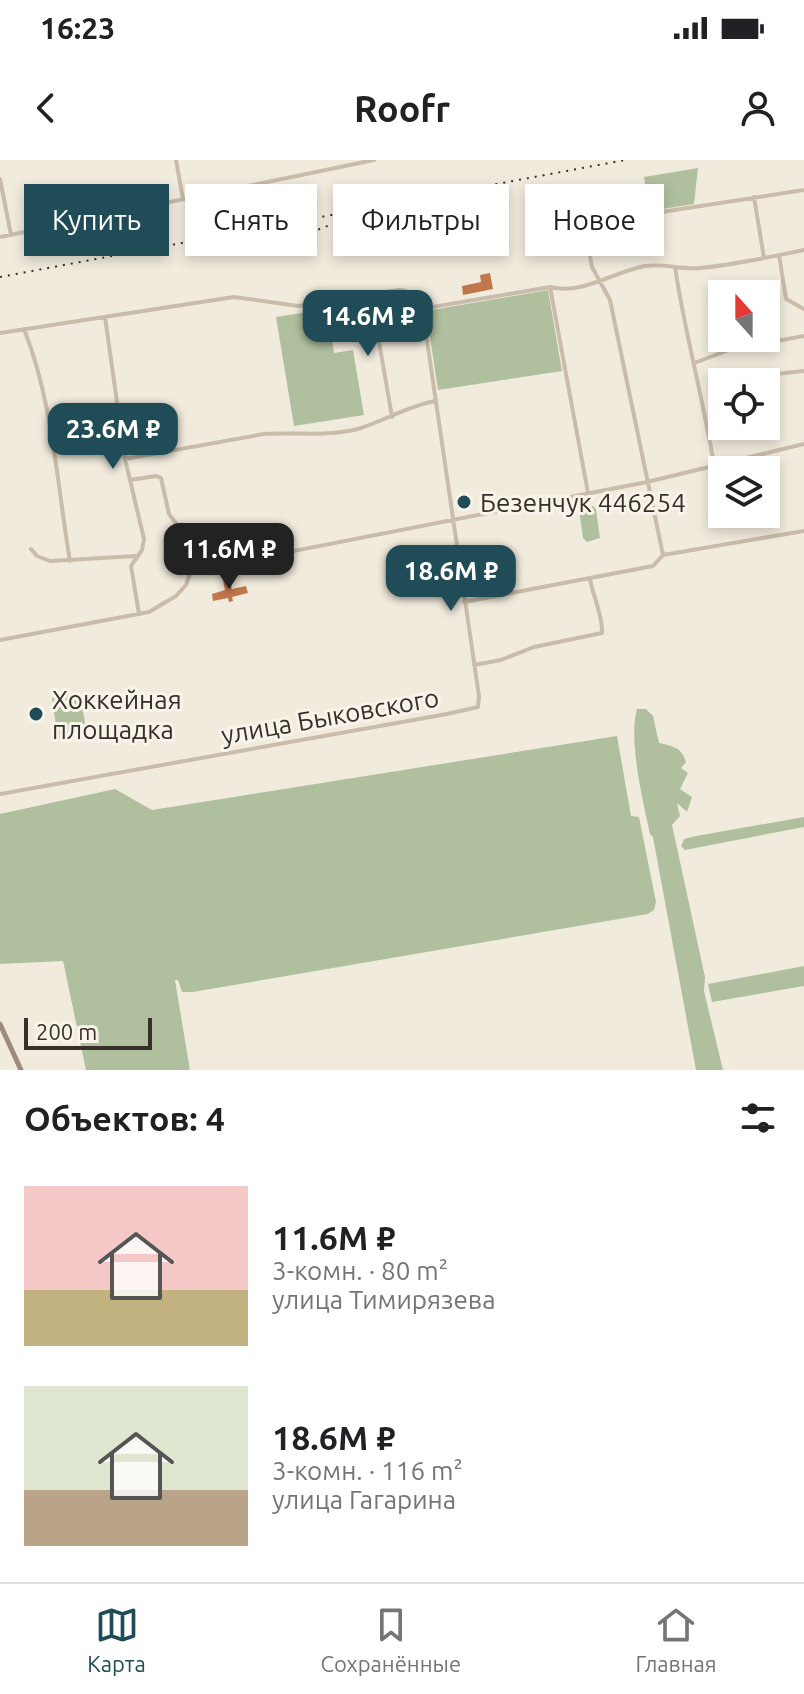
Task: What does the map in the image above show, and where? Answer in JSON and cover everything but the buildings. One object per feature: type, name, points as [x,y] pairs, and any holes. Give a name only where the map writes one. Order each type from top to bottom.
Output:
[{"type":"main road","points":[[0,1024],[21,1070]]},
{"type":"street","points":[[176,160],[183,199]]},
{"type":"street","points":[[0,237],[374,160]]},
{"type":"street","points":[[0,179],[11,235]]},
{"type":"street","points":[[663,555],[610,300],[592,267],[584,224],[804,190]]},
{"type":"street","points":[[754,197],[764,258]]},
{"type":"street","points":[[421,309],[550,287],[563,290],[601,282],[620,272],[644,266],[704,268],[804,250]]},
{"type":"street","points":[[779,255],[786,299],[804,309]]},
{"type":"street","points":[[675,267],[685,335],[712,456]]},
{"type":"street","points":[[550,287],[588,493]]},
{"type":"street","points":[[0,333],[234,297],[298,306],[405,290],[416,298],[421,309],[474,665],[501,660],[534,647],[602,633],[600,611],[590,578]]},
{"type":"street","points":[[371,295],[392,417]]},
{"type":"street","points":[[105,317],[125,459],[144,539],[131,572],[139,614]]},
{"type":"street","points":[[24,329],[35,356],[70,561]]},
{"type":"street","points":[[693,363],[729,350],[804,336]]},
{"type":"street","points":[[780,374],[804,371]]},
{"type":"street","points":[[125,459],[264,434],[307,436],[355,429],[435,401]]},
{"type":"street","points":[[755,456],[804,444]]},
{"type":"street","points":[[191,571],[708,467]]},
{"type":"street","points":[[0,640],[157,609],[186,585],[191,571],[180,529],[169,514],[161,478],[130,480]]},
{"type":"street","points":[[464,602],[653,566],[663,555],[804,531]]},
{"type":"street","points":[[31,549],[37,556],[50,561],[136,556]]},
{"type":"street","name":"улица Быковского","points":[[0,794],[478,707],[474,665]]},
{"type":"green space","points":[[698,168],[694,204],[664,209],[664,184],[645,184],[644,177]]},
{"type":"green space","points":[[548,290],[562,371],[438,390],[426,311]]},
{"type":"green space","points":[[327,309],[334,353],[353,350],[364,415],[294,426],[276,317]]},
{"type":"green space","points":[[593,506],[600,538],[587,542],[583,538],[579,510]]},
{"type":"green space","points":[[80,693],[87,735],[58,739],[52,698]]},
{"type":"green space","points":[[637,709],[646,709],[653,716],[659,743],[679,750],[686,762],[681,768],[688,773],[680,789],[692,797],[687,812],[677,803],[680,816],[672,825],[705,977],[704,991],[723,1070],[696,1070],[638,771],[634,737]]},
{"type":"green space","points":[[617,736],[631,816],[639,817],[656,902],[654,910],[648,914],[193,992],[182,992],[178,980],[175,980],[190,1070],[86,1070],[63,961],[0,964],[0,814],[115,789],[152,810]]},
{"type":"green space","points":[[804,817],[804,827],[685,850],[681,846],[684,839],[696,836]]},
{"type":"green space","points":[[804,966],[804,986],[712,1002],[708,984]]},
{"type":"railway","points":[[0,277],[625,160]]},
{"type":"railway","points":[[317,230],[330,225]]},
{"type":"place","name":"Безенчук 446254","points":[[464,502]]},
{"type":"place","name":"Хоккейная площадка","points":[[36,714]]}]
